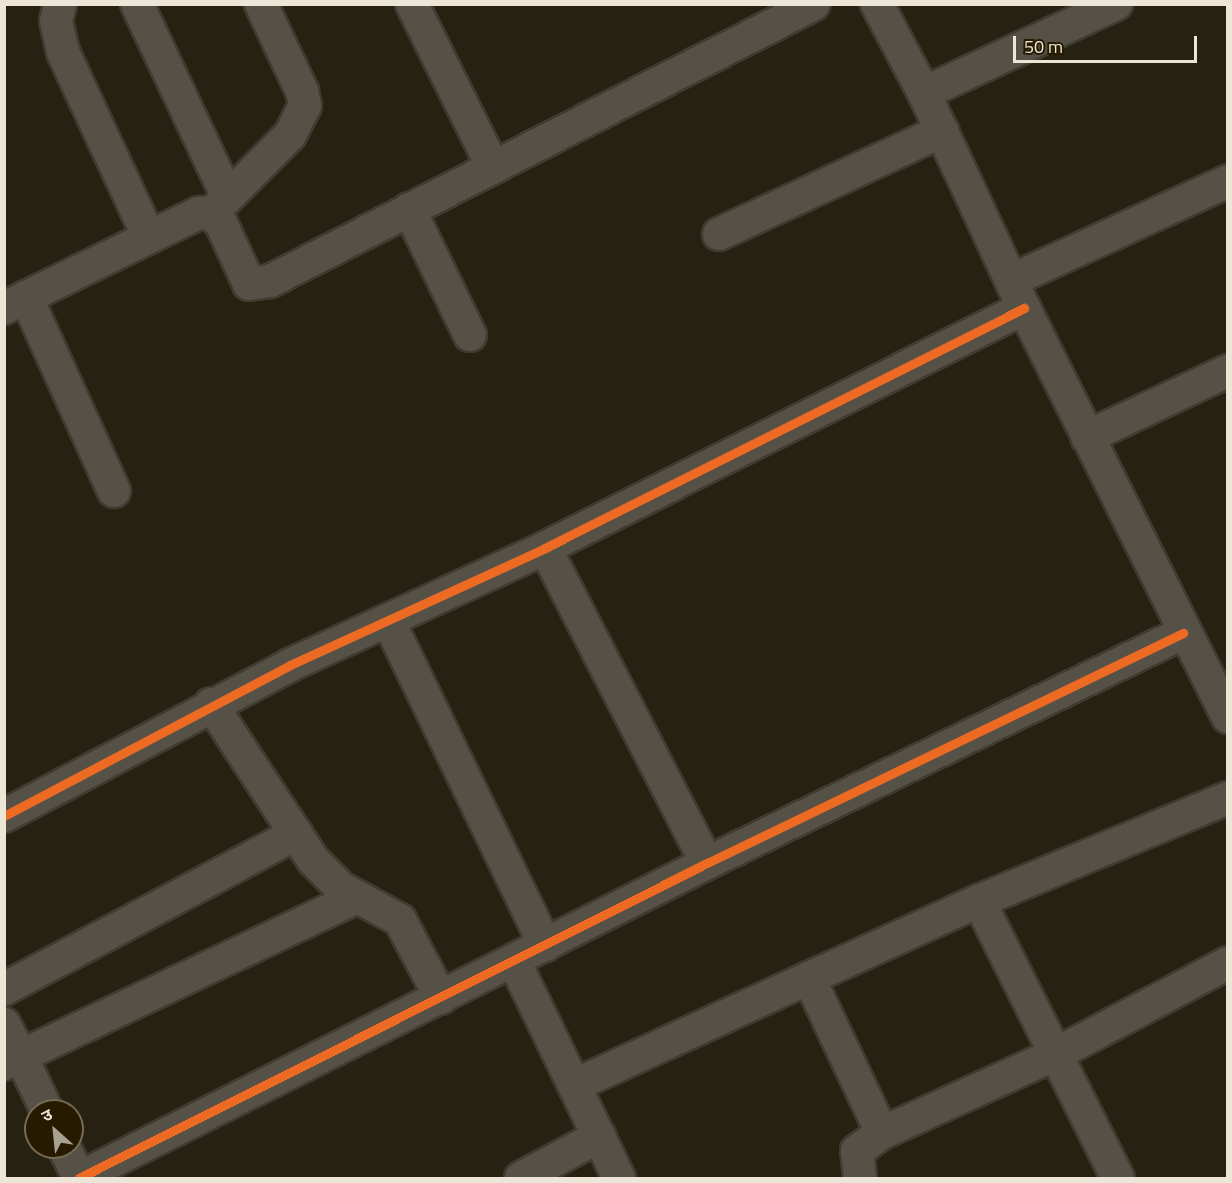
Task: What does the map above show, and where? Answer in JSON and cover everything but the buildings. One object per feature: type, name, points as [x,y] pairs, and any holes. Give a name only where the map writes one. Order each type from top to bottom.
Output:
[{"type":"street","points":[[60,4],[56,21],[63,52],[148,236]]},
{"type":"street","points":[[137,4],[220,205],[220,223],[242,274],[249,284],[257,285],[814,4]]},
{"type":"street","points":[[114,491],[10,305],[148,236],[220,205],[290,135],[304,106],[302,91],[261,4]]},
{"type":"street","points":[[412,4],[492,165]]},
{"type":"street","points":[[877,4],[924,93],[1087,437],[1227,717]]},
{"type":"street","points":[[924,93],[1116,4]]},
{"type":"street","points":[[720,234],[942,131]]},
{"type":"street","points":[[4,816],[212,704],[545,548],[1227,181]]},
{"type":"street","points":[[409,209],[470,335]]},
{"type":"street","points":[[1087,437],[1227,371]]},
{"type":"street","points":[[545,548],[707,863]]},
{"type":"street","points":[[388,622],[545,945]]},
{"type":"street","points":[[70,1159],[79,1179],[707,863],[1183,633]]},
{"type":"street","points":[[212,704],[324,874],[357,897],[400,920],[441,998]]},
{"type":"street","points":[[575,1085],[979,901],[1227,798]]},
{"type":"street","points":[[4,989],[296,834]]},
{"type":"street","points":[[13,1060],[357,897]]},
{"type":"street","points":[[979,901],[1058,1053],[1118,1179]]},
{"type":"street","points":[[514,961],[620,1179]]},
{"type":"street","points":[[860,1179],[857,1151],[882,1133],[1058,1053],[1227,963]]},
{"type":"street","points":[[809,978],[882,1133]]},
{"type":"street","points":[[4,1024],[13,1060],[39,1099]]},
{"type":"street","points":[[521,1179],[600,1136]]},
{"type":"cycle path","points":[[4,816],[290,665],[545,548],[1024,308]]},
{"type":"cycle path","points":[[79,1178],[707,863],[1183,633]]}]
